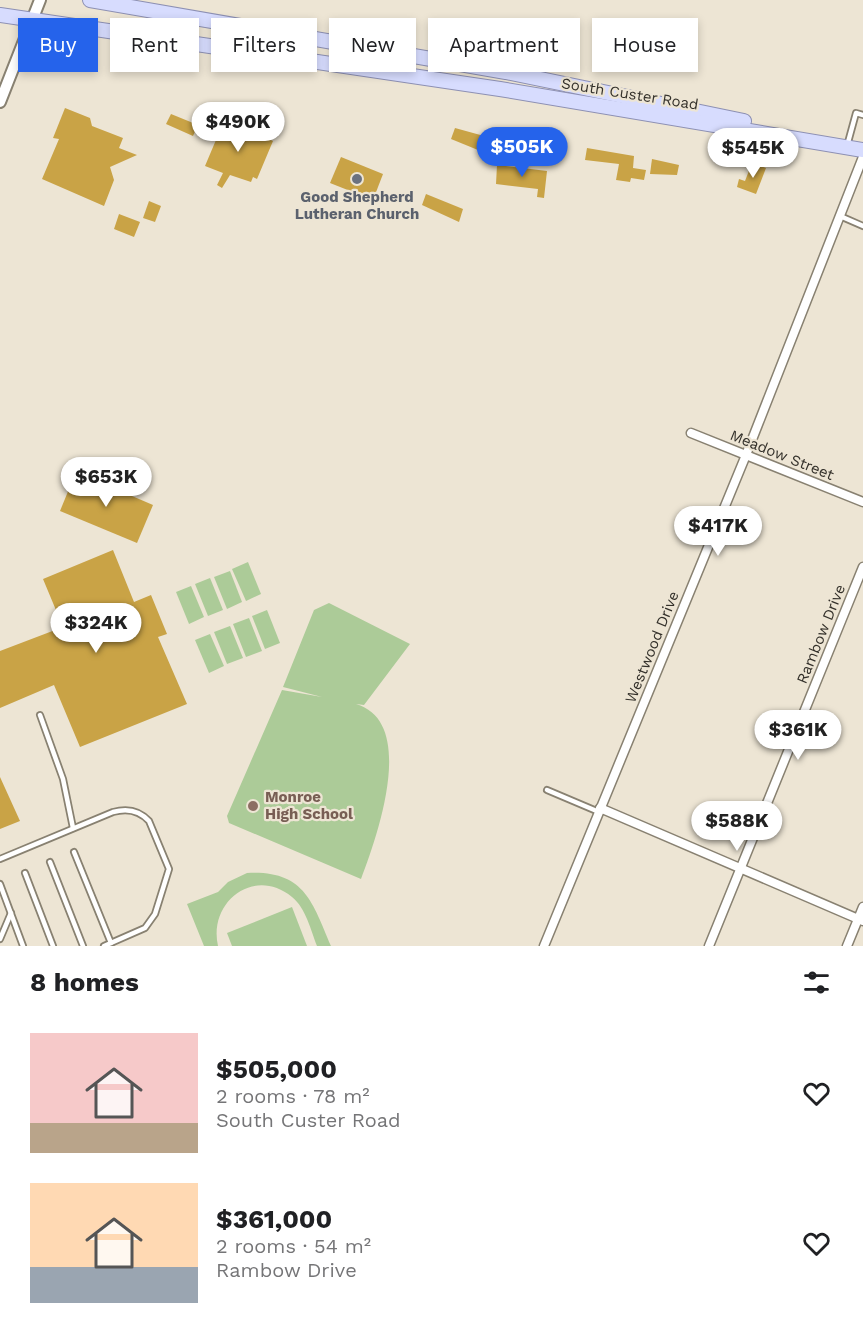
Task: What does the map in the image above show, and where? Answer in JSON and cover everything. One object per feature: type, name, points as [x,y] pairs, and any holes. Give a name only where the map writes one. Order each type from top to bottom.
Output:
[{"type":"main road","name":"South Custer Road","points":[[90,0],[506,72],[722,116],[863,150]]},
{"type":"main road","name":"South Custer Road","points":[[0,15],[20,18]]},
{"type":"main road","name":"South Custer Road","points":[[98,30],[500,89],[863,150]]},
{"type":"street","points":[[34,18],[40,0]]},
{"type":"street","points":[[0,102],[18,57]]},
{"type":"street","name":"Westwood Drive","points":[[544,946],[746,455],[863,158]]},
{"type":"street","name":"Meadow Street","points":[[691,433],[863,502]]},
{"type":"street","name":"Rambow Drive","points":[[709,946],[863,567]]},
{"type":"street","points":[[599,810],[861,920]]},
{"type":"street","points":[[847,946],[861,920],[863,907]]},
{"type":"lane","points":[[847,146],[856,114],[863,115]]},
{"type":"lane","points":[[840,216],[863,226]]},
{"type":"lane","points":[[40,716],[63,779],[73,828]]},
{"type":"lane","points":[[547,790],[599,810]]},
{"type":"lane","points":[[0,859],[120,810],[130,810],[149,820],[169,869],[157,909],[145,928],[104,946]]},
{"type":"lane","points":[[74,852],[111,943]]},
{"type":"lane","points":[[50,862],[83,946]]},
{"type":"lane","points":[[25,873],[53,946]]},
{"type":"lane","points":[[0,884],[23,946]]},
{"type":"lane","points":[[0,939],[11,913]]},
{"type":"green space","points":[[248,562],[261,594],[246,601],[232,569]]},
{"type":"green space","points":[[230,571],[242,602],[227,609],[214,577]]},
{"type":"green space","points":[[210,578],[223,610],[208,616],[195,584]]},
{"type":"green space","points":[[191,586],[204,617],[189,624],[176,592]]},
{"type":"green space","points":[[329,603],[410,644],[364,705],[356,704],[375,715],[385,733],[389,756],[388,782],[383,810],[361,879],[229,823],[227,816],[282,690],[322,697],[283,687],[314,610]]},
{"type":"green space","points":[[267,610],[280,643],[265,649],[252,616]]},
{"type":"green space","points":[[249,618],[262,651],[246,657],[233,624]]},
{"type":"green space","points":[[230,626],[243,658],[227,664],[214,632]]},
{"type":"green space","points":[[210,634],[224,666],[209,673],[195,640]]},
{"type":"green space","points":[[247,873],[266,873],[294,883],[311,902],[331,946],[317,946],[304,913],[292,897],[277,888],[263,885],[249,887],[237,893],[227,903],[220,915],[217,930],[218,946],[204,946],[187,904],[218,892],[228,882]]},
{"type":"green space","points":[[292,907],[307,946],[232,946],[227,933]]},
{"type":"building","points":[[65,108],[90,118],[92,126],[123,138],[119,148],[137,155],[110,167],[114,180],[104,206],[42,179],[59,139],[53,138]]},
{"type":"building","points":[[171,114],[198,125],[193,136],[166,124]]},
{"type":"building","points":[[224,121],[245,128],[249,126],[254,133],[273,141],[257,179],[253,177],[251,182],[230,175],[222,188],[217,185],[223,173],[205,166]]},
{"type":"building","points":[[455,128],[484,136],[478,150],[451,139]]},
{"type":"building","points":[[587,148],[634,156],[633,168],[646,170],[644,180],[631,178],[630,182],[616,180],[619,164],[585,160]]},
{"type":"building","name":"Good Shepherd Lutheran Church","points":[[341,157],[383,174],[373,200],[330,183]]},
{"type":"building","points":[[652,159],[679,165],[677,175],[650,174]]},
{"type":"building","points":[[752,163],[766,168],[756,194],[737,187],[739,179],[745,181]]},
{"type":"building","points":[[497,165],[547,171],[544,198],[537,197],[538,189],[496,184]]},
{"type":"building","points":[[426,194],[463,209],[459,222],[422,205]]},
{"type":"building","points":[[149,201],[161,206],[155,222],[143,218]]},
{"type":"building","points":[[119,214],[140,222],[134,237],[114,229]]},
{"type":"building","points":[[76,472],[153,505],[137,543],[60,511]]},
{"type":"building","points":[[113,550],[134,602],[151,595],[167,634],[158,637],[187,704],[80,747],[54,685],[0,708],[0,651],[63,627],[43,579]]},
{"type":"building","points":[[0,777],[20,821],[0,829]]},
{"type":"place","name":"Good Shepherd Lutheran Church","points":[[357,179]]},
{"type":"place","name":"Monroe High School","points":[[253,806]]}]
